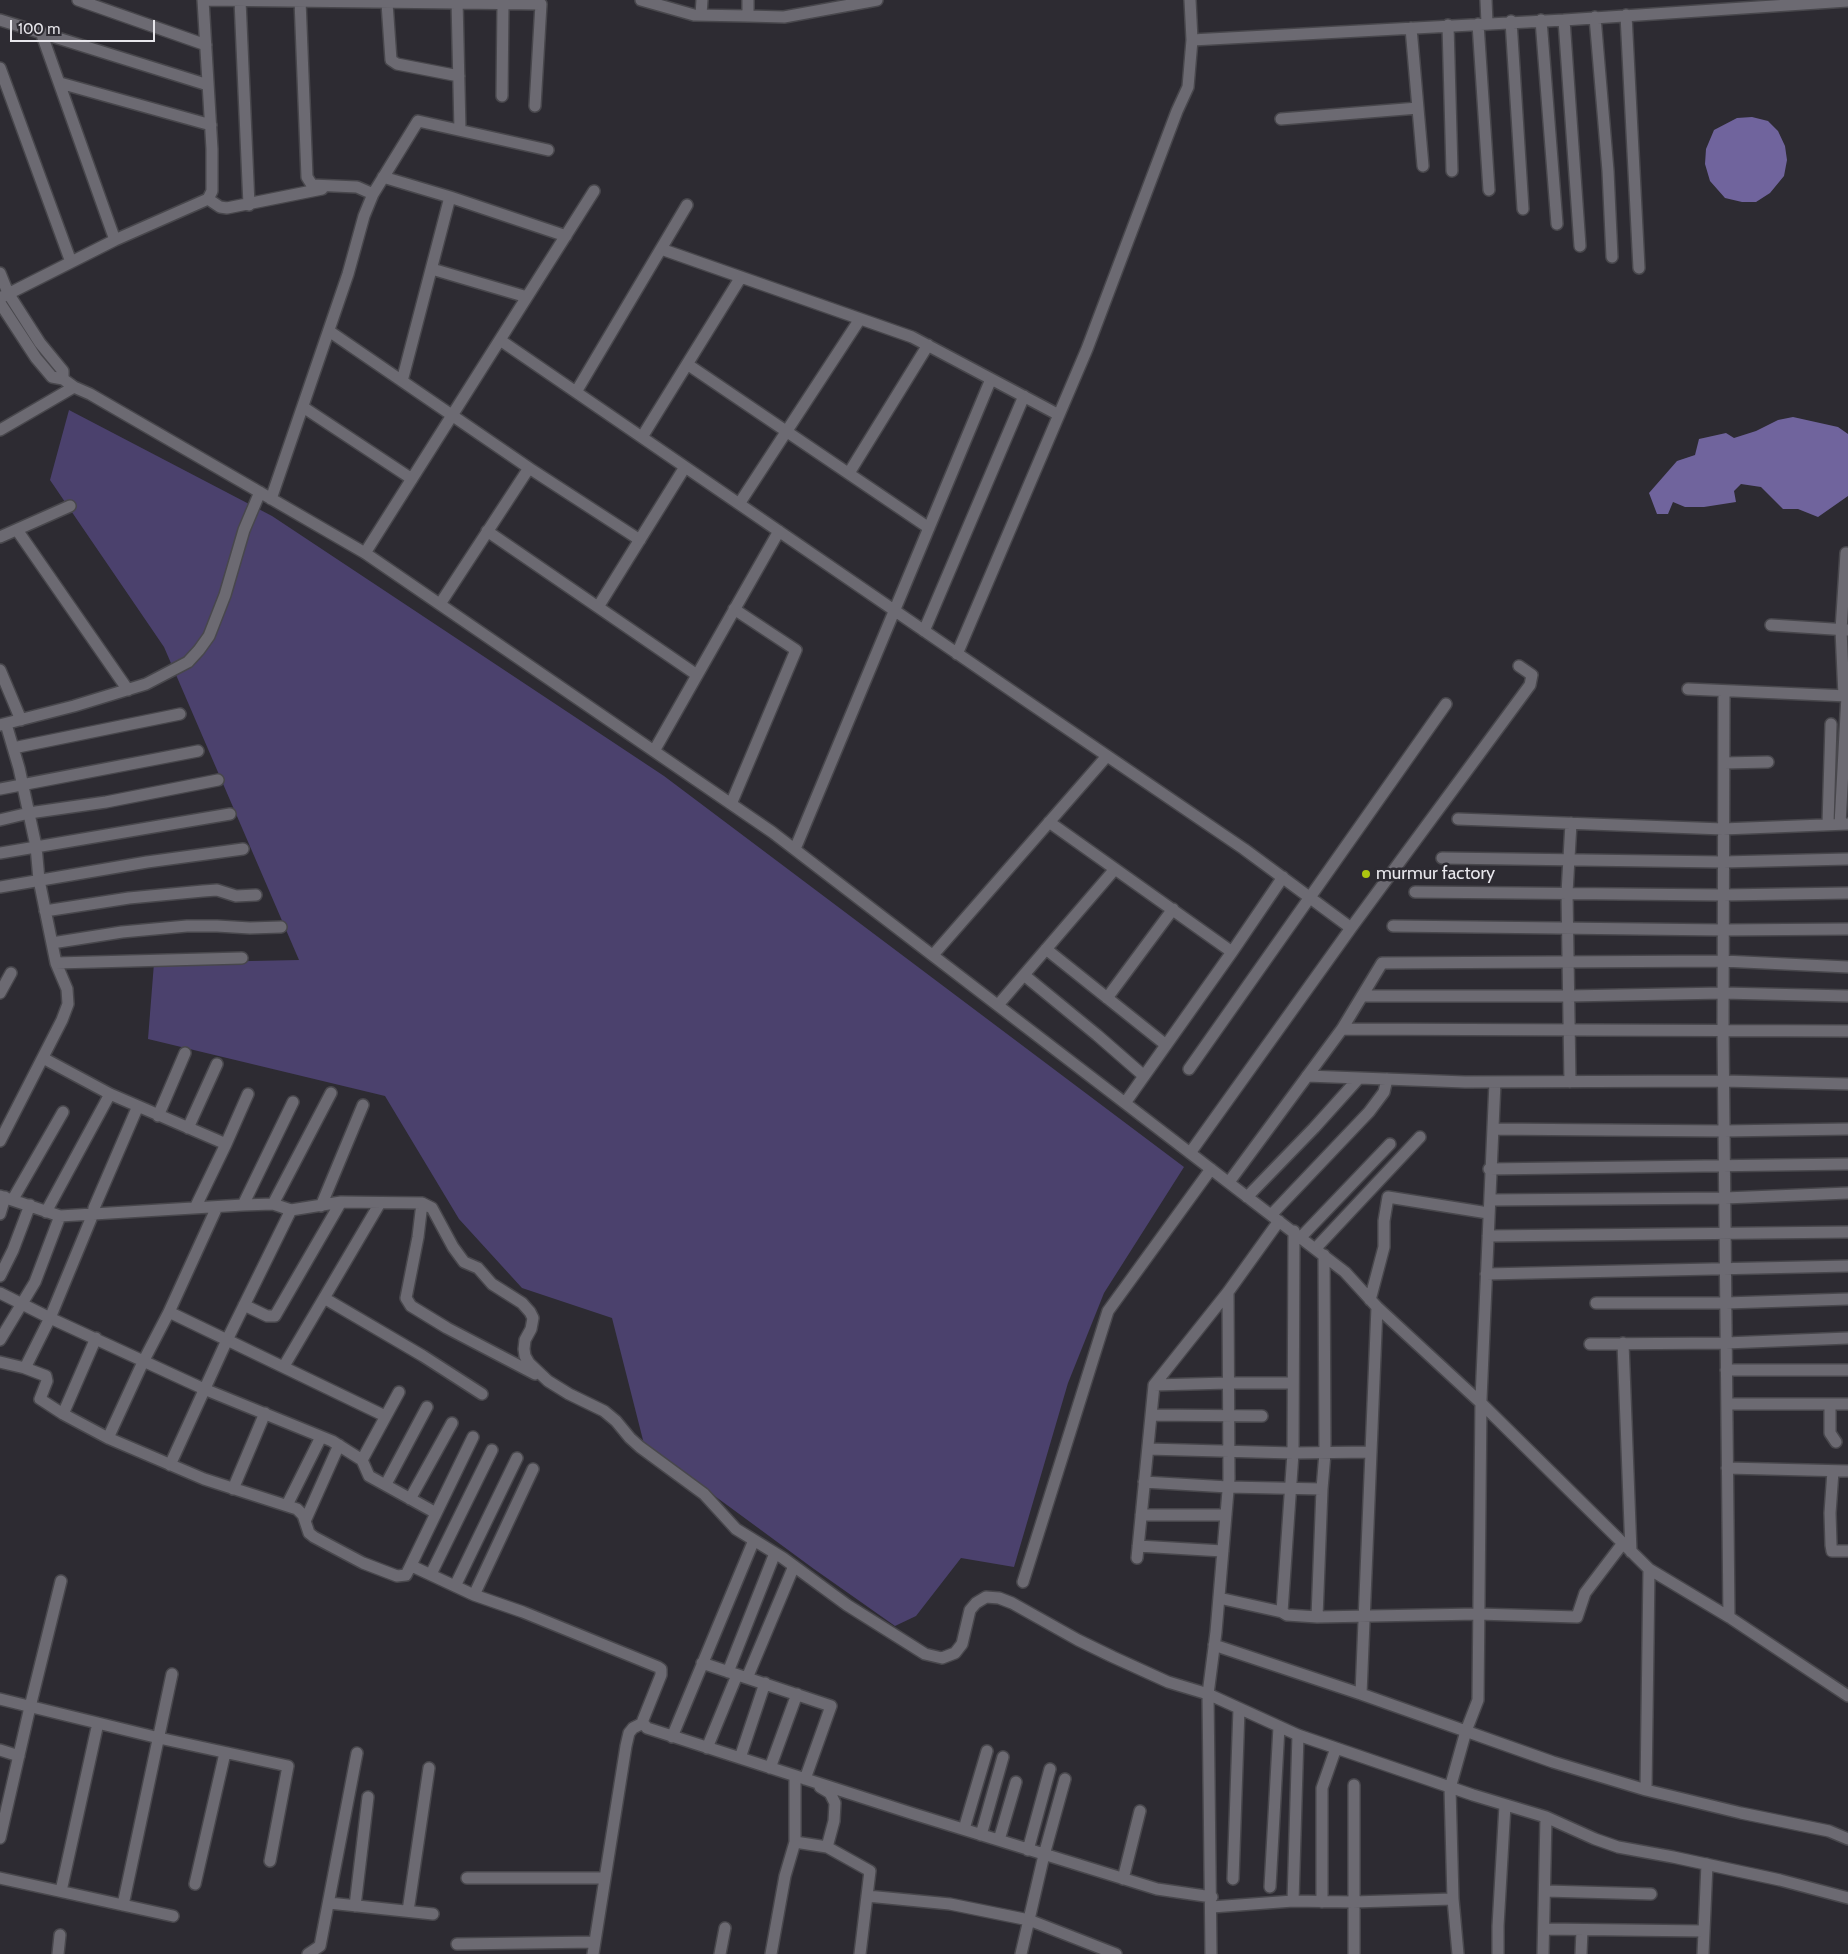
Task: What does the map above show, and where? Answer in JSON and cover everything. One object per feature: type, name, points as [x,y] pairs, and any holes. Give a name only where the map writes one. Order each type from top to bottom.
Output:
[{"type":"street","points":[[78,0],[206,45]]},
{"type":"street","points":[[4,295],[115,240],[208,199],[212,191],[211,124],[203,0]]},
{"type":"street","points":[[207,0],[541,4],[535,106]]},
{"type":"street","points":[[240,0],[249,205]]},
{"type":"street","points":[[641,0],[694,15],[784,17],[823,5],[877,0]]},
{"type":"street","points":[[701,15],[702,0]]},
{"type":"street","points":[[748,0],[748,16]]},
{"type":"street","points":[[958,654],[1087,349],[1177,111],[1188,87],[1192,40],[1190,0]]},
{"type":"street","points":[[1486,0],[1482,24],[1489,190]]},
{"type":"street","points":[[300,1],[307,177],[312,185],[356,187],[373,194]]},
{"type":"street","points":[[1192,40],[1511,21],[1564,20],[1764,3],[1848,1]]},
{"type":"street","points":[[457,2],[460,130]]},
{"type":"street","points":[[387,3],[389,52],[392,60],[397,64],[459,76]]},
{"type":"street","points":[[502,96],[503,4]]},
{"type":"street","points":[[1626,15],[1639,268]]},
{"type":"street","points":[[1596,17],[1608,171],[1612,257]]},
{"type":"street","points":[[0,20],[42,35],[208,85]]},
{"type":"street","points":[[1541,20],[1556,224]]},
{"type":"street","points":[[1564,20],[1580,246]]},
{"type":"street","points":[[1511,21],[1523,209]]},
{"type":"street","points":[[1448,25],[1452,171]]},
{"type":"street","points":[[1411,28],[1423,166]]},
{"type":"street","points":[[42,35],[115,240]]},
{"type":"street","points":[[0,68],[71,262]]},
{"type":"street","points":[[60,83],[211,124]]},
{"type":"street","points":[[1281,119],[1418,108]]},
{"type":"street","points":[[271,499],[348,274],[364,216],[373,194],[418,121],[548,150]]},
{"type":"street","points":[[383,177],[450,197],[566,236]]},
{"type":"street","points":[[208,199],[220,207],[249,205],[336,186]]},
{"type":"street","points":[[365,553],[594,191]]},
{"type":"street","points":[[402,381],[450,197]]},
{"type":"street","points":[[576,392],[687,205]]},
{"type":"street","points":[[661,249],[912,337],[1059,415]]},
{"type":"street","points":[[432,269],[527,297]]},
{"type":"street","points":[[0,273],[4,295],[62,371],[64,379]]},
{"type":"street","points":[[642,437],[741,277]]},
{"type":"street","points":[[0,303],[36,358],[52,377],[64,379],[74,387],[90,394],[365,553],[794,849],[1298,1234],[1345,1272],[1373,1303],[1481,1403],[1649,1570],[1729,1617],[1848,1696]]},
{"type":"street","points":[[739,504],[860,319]]},
{"type":"street","points":[[329,330],[528,468],[640,540]]},
{"type":"street","points":[[500,340],[1244,849],[1351,928]]},
{"type":"street","points":[[849,473],[928,345]]},
{"type":"street","points":[[687,364],[929,528]]},
{"type":"street","points":[[794,849],[991,379]]},
{"type":"street","points":[[0,430],[74,387]]},
{"type":"street","points":[[924,631],[1024,396]]},
{"type":"street","points":[[303,407],[412,479]]},
{"type":"street","points":[[598,607],[685,467]]},
{"type":"street","points":[[440,604],[528,468]]},
{"type":"street","points":[[0,1141],[62,1020],[68,1004],[67,989],[56,963],[45,912],[39,880],[36,846],[29,814],[13,748],[3,725],[146,684],[188,662],[210,636],[225,595],[244,530],[260,492]]},
{"type":"street","points":[[0,538],[70,506]]},
{"type":"street","points":[[17,530],[128,690]]},
{"type":"street","points":[[487,531],[697,675]]},
{"type":"street","points":[[654,751],[779,531]]},
{"type":"street","points":[[1458,819],[1723,829],[1844,824],[1847,555]]},
{"type":"street","points":[[731,804],[796,650],[734,609]]},
{"type":"street","points":[[1771,625],[1845,630]]},
{"type":"street","points":[[1190,1153],[1351,928],[1530,685],[1532,675],[1519,666]]},
{"type":"street","points":[[0,670],[21,720]]},
{"type":"street","points":[[1688,689],[1846,696]]},
{"type":"street","points":[[1724,692],[1723,1031],[1729,1617]]},
{"type":"street","points":[[1189,1069],[1446,704]]},
{"type":"street","points":[[13,748],[180,714]]},
{"type":"street","points":[[1828,824],[1830,724]]},
{"type":"street","points":[[0,789],[198,751]]},
{"type":"street","points":[[933,956],[1107,756]]},
{"type":"street","points":[[1724,763],[1768,762]]},
{"type":"street","points":[[0,820],[218,780]]},
{"type":"street","points":[[0,853],[230,814]]},
{"type":"street","points":[[1049,822],[1232,952]]},
{"type":"street","points":[[1570,1082],[1567,893],[1571,823]]},
{"type":"street","points":[[0,887],[243,849]]},
{"type":"street","points":[[1442,858],[1723,862],[1848,859]]},
{"type":"street","points":[[998,1005],[1115,868]]},
{"type":"street","points":[[1125,1103],[1232,952],[1282,877]]},
{"type":"street","points":[[45,912],[129,898],[203,891],[217,890],[236,896],[256,895]]},
{"type":"street","points":[[1415,892],[1723,895],[1848,893]]},
{"type":"street","points":[[1107,998],[1173,909]]},
{"type":"street","points":[[52,943],[122,932],[187,926],[281,927]]},
{"type":"street","points":[[1394,926],[1723,930],[1848,929]]},
{"type":"street","points":[[1046,949],[1166,1045]]},
{"type":"street","points":[[56,963],[242,958]]},
{"type":"street","points":[[1229,1182],[1342,1029],[1382,963],[1723,961],[1848,967]]},
{"type":"street","points":[[0,993],[11,973]]},
{"type":"street","points":[[1024,975],[1144,1076]]},
{"type":"street","points":[[1362,996],[1569,996],[1723,993],[1848,996]]},
{"type":"street","points":[[1342,1029],[1848,1031]]},
{"type":"street","points":[[158,1116],[185,1054]]},
{"type":"street","points":[[43,1058],[110,1094],[226,1144]]},
{"type":"street","points":[[188,1128],[217,1064]]},
{"type":"street","points":[[1307,1076],[1495,1082],[1724,1081],[1848,1084]]},
{"type":"street","points":[[1247,1196],[1314,1128],[1358,1078]]},
{"type":"street","points":[[1137,1558],[1154,1385],[1228,1292],[1275,1218],[1369,1112],[1384,1092],[1387,1079]]},
{"type":"street","points":[[1458,1954],[1453,1899],[1450,1788],[1466,1731],[1478,1700],[1481,1403],[1495,1082]]},
{"type":"street","points":[[273,1204],[331,1093]]},
{"type":"street","points":[[46,1212],[110,1094]]},
{"type":"street","points":[[195,1208],[248,1094]]},
{"type":"street","points":[[243,1205],[293,1102]]},
{"type":"street","points":[[321,1206],[363,1105]]},
{"type":"street","points":[[25,1368],[50,1318],[94,1214],[94,1208],[138,1106]]},
{"type":"street","points":[[0,1214],[6,1197],[63,1112]]},
{"type":"street","points":[[1493,1130],[1848,1130]]},
{"type":"street","points":[[1316,1617],[1325,1453],[1319,1252],[1420,1137]]},
{"type":"street","points":[[1282,1612],[1292,1489],[1298,1234],[1390,1144]]},
{"type":"street","points":[[1490,1170],[1848,1164]]},
{"type":"street","points":[[1024,1582],[1108,1310],[1211,1169]]},
{"type":"street","points":[[1490,1200],[1725,1198],[1848,1193]]},
{"type":"street","points":[[6,1197],[60,1216],[243,1205],[273,1204],[291,1210],[341,1202],[422,1203],[432,1208],[453,1247],[464,1262],[478,1268],[492,1284],[522,1303],[530,1312],[533,1318],[531,1328],[525,1340],[525,1356],[529,1363],[548,1381]]},
{"type":"street","points":[[1361,1694],[1371,1452],[1373,1303],[1384,1247],[1384,1221],[1388,1198],[1488,1213]]},
{"type":"street","points":[[244,1305],[267,1316],[275,1316],[341,1202]]},
{"type":"street","points":[[284,1366],[380,1203]]},
{"type":"street","points":[[422,1203],[418,1237],[406,1298],[411,1306],[447,1328],[604,1411],[616,1421],[635,1443],[704,1494],[736,1529],[794,1566],[847,1605],[925,1654],[942,1658],[955,1653],[962,1644],[970,1610],[976,1603],[986,1597],[999,1598],[1012,1603],[1112,1658],[1168,1682],[1208,1694],[1298,1735],[1450,1788],[1546,1817],[1618,1847],[1708,1864],[1848,1898]]},
{"type":"street","points":[[0,1276],[13,1250],[30,1206]]},
{"type":"street","points":[[108,1438],[217,1207]]},
{"type":"street","points":[[170,1465],[227,1340],[291,1210]]},
{"type":"street","points":[[0,1340],[35,1282],[60,1216]]},
{"type":"street","points":[[1488,1236],[1848,1232]]},
{"type":"street","points":[[1486,1274],[1848,1266]]},
{"type":"street","points":[[1211,1954],[1212,1902],[1208,1694],[1219,1598],[1228,1487],[1228,1292]]},
{"type":"street","points":[[0,1293],[143,1362],[204,1389],[265,1412],[339,1446],[362,1460],[369,1476],[436,1513]]},
{"type":"street","points":[[324,1298],[423,1356],[482,1394]]},
{"type":"street","points":[[1596,1303],[1726,1303],[1848,1299]]},
{"type":"street","points":[[169,1312],[385,1416]]},
{"type":"street","points":[[62,1414],[96,1338]]},
{"type":"street","points":[[1590,1344],[1726,1343],[1848,1338]]},
{"type":"street","points":[[1219,1598],[1282,1612],[1287,1615],[1316,1617],[1478,1614],[1577,1618],[1585,1593],[1627,1547],[1622,1343]]},
{"type":"street","points":[[0,1362],[25,1368],[46,1376],[47,1381],[40,1399],[62,1414],[108,1438],[170,1465],[233,1489],[297,1509],[306,1519],[309,1533],[314,1537],[363,1563],[397,1576],[406,1575],[410,1568],[473,1437]]},
{"type":"street","points":[[1726,1370],[1848,1370]]},
{"type":"street","points":[[1154,1385],[1293,1383]]},
{"type":"street","points":[[362,1460],[399,1392]]},
{"type":"street","points":[[1727,1404],[1848,1404]]},
{"type":"street","points":[[1830,1404],[1830,1433],[1836,1442]]},
{"type":"street","points":[[386,1484],[427,1407]]},
{"type":"street","points":[[233,1489],[265,1412]]},
{"type":"street","points":[[1151,1416],[1262,1416]]},
{"type":"street","points":[[410,1499],[452,1423]]},
{"type":"street","points":[[286,1505],[321,1437]]},
{"type":"street","points":[[306,1519],[339,1446]]},
{"type":"street","points":[[1148,1449],[1293,1453],[1371,1452]]},
{"type":"street","points":[[431,1574],[492,1450]]},
{"type":"street","points":[[455,1586],[517,1458]]},
{"type":"street","points":[[1727,1468],[1848,1471]]},
{"type":"street","points":[[474,1595],[533,1469]]},
{"type":"street","points":[[1833,1471],[1830,1513],[1832,1551],[1848,1551]]},
{"type":"street","points":[[1144,1482],[1228,1487],[1322,1489]]},
{"type":"street","points":[[1141,1515],[1226,1514]]},
{"type":"street","points":[[672,1736],[754,1540]]},
{"type":"street","points":[[1138,1546],[1223,1551]]},
{"type":"street","points":[[707,1748],[737,1675],[775,1553]]},
{"type":"street","points":[[410,1568],[414,1566],[474,1595],[523,1612],[661,1669],[661,1675],[651,1697],[643,1723],[632,1728],[626,1746],[594,1948],[457,1944]]},
{"type":"street","points":[[737,1675],[794,1566]]},
{"type":"street","points":[[1646,1790],[1649,1570]]},
{"type":"street","points":[[1,1832],[62,1581]]},
{"type":"street","points":[[1214,1645],[1554,1762],[1646,1790],[1741,1813],[1829,1831],[1848,1840]]},
{"type":"street","points":[[702,1663],[830,1706],[800,1777],[795,1842],[785,1876],[771,1954]]},
{"type":"street","points":[[124,1905],[172,1674]]},
{"type":"street","points":[[740,1758],[765,1683]]},
{"type":"street","points":[[770,1768],[797,1694]]},
{"type":"street","points":[[0,1699],[159,1738],[288,1766],[270,1861]]},
{"type":"street","points":[[1233,1879],[1239,1709]]},
{"type":"street","points":[[61,1891],[98,1723]]},
{"type":"street","points":[[643,1723],[647,1728],[707,1748],[1028,1850],[1157,1889],[1212,1902],[1353,1902],[1453,1899]]},
{"type":"street","points":[[1270,1887],[1279,1727]]},
{"type":"street","points":[[1293,1901],[1298,1735]]},
{"type":"street","points":[[1322,1902],[1322,1788],[1336,1748]]},
{"type":"street","points":[[0,1750],[19,1756]]},
{"type":"street","points":[[964,1829],[987,1751]]},
{"type":"street","points":[[195,1884],[225,1753]]},
{"type":"street","points":[[308,1954],[320,1946],[357,1753]]},
{"type":"street","points":[[981,1834],[1003,1757]]},
{"type":"street","points":[[408,1911],[429,1768]]},
{"type":"street","points":[[1028,1850],[1050,1769]]},
{"type":"street","points":[[800,1777],[830,1793],[836,1804],[834,1821],[827,1847]]},
{"type":"street","points":[[1021,1954],[1044,1855],[1066,1779]]},
{"type":"street","points":[[0,1782],[12,1785]]},
{"type":"street","points":[[999,1840],[1016,1782]]},
{"type":"street","points":[[1354,1785],[1354,1954]]},
{"type":"street","points":[[355,1906],[368,1797]]},
{"type":"street","points":[[1498,1954],[1505,1805]]},
{"type":"street","points":[[1123,1879],[1140,1811]]},
{"type":"street","points":[[1544,1954],[1546,1817]]},
{"type":"street","points":[[795,1842],[827,1847],[870,1871],[860,1954]]},
{"type":"street","points":[[1703,1954],[1708,1864]]},
{"type":"street","points":[[0,1878],[173,1916]]},
{"type":"street","points":[[467,1878],[605,1878]]},
{"type":"street","points":[[1546,1891],[1651,1894]]},
{"type":"street","points":[[867,1896],[950,1904],[1029,1920],[1116,1954]]},
{"type":"street","points":[[329,1903],[433,1914]]},
{"type":"street","points":[[720,1954],[724,1928]]},
{"type":"street","points":[[1544,1929],[1704,1931]]},
{"type":"street","points":[[1581,1954],[1582,1930]]},
{"type":"street","points":[[58,1954],[60,1935]]},
{"type":"shaded area","points":[[1752,117],[1768,121],[1778,131],[1785,146],[1787,160],[1784,176],[1770,193],[1756,202],[1742,202],[1725,198],[1710,181],[1705,164],[1706,149],[1714,130],[1737,118]]},
{"type":"shaded area","points":[[69,410],[272,516],[664,776],[1184,1167],[1104,1293],[1068,1383],[1014,1567],[961,1558],[916,1616],[895,1626],[644,1444],[612,1318],[522,1288],[459,1219],[385,1096],[148,1039],[154,963],[299,960],[164,647],[50,480]]},
{"type":"shaded area","points":[[1793,417],[1838,427],[1848,434],[1848,496],[1818,517],[1798,509],[1783,509],[1761,487],[1741,484],[1734,491],[1736,502],[1704,507],[1685,507],[1673,502],[1668,514],[1657,514],[1649,493],[1677,461],[1695,455],[1699,439],[1726,433],[1734,438],[1756,431],[1778,420]]},
{"type":"place","name":"murmur factory","points":[[1366,874]]}]
